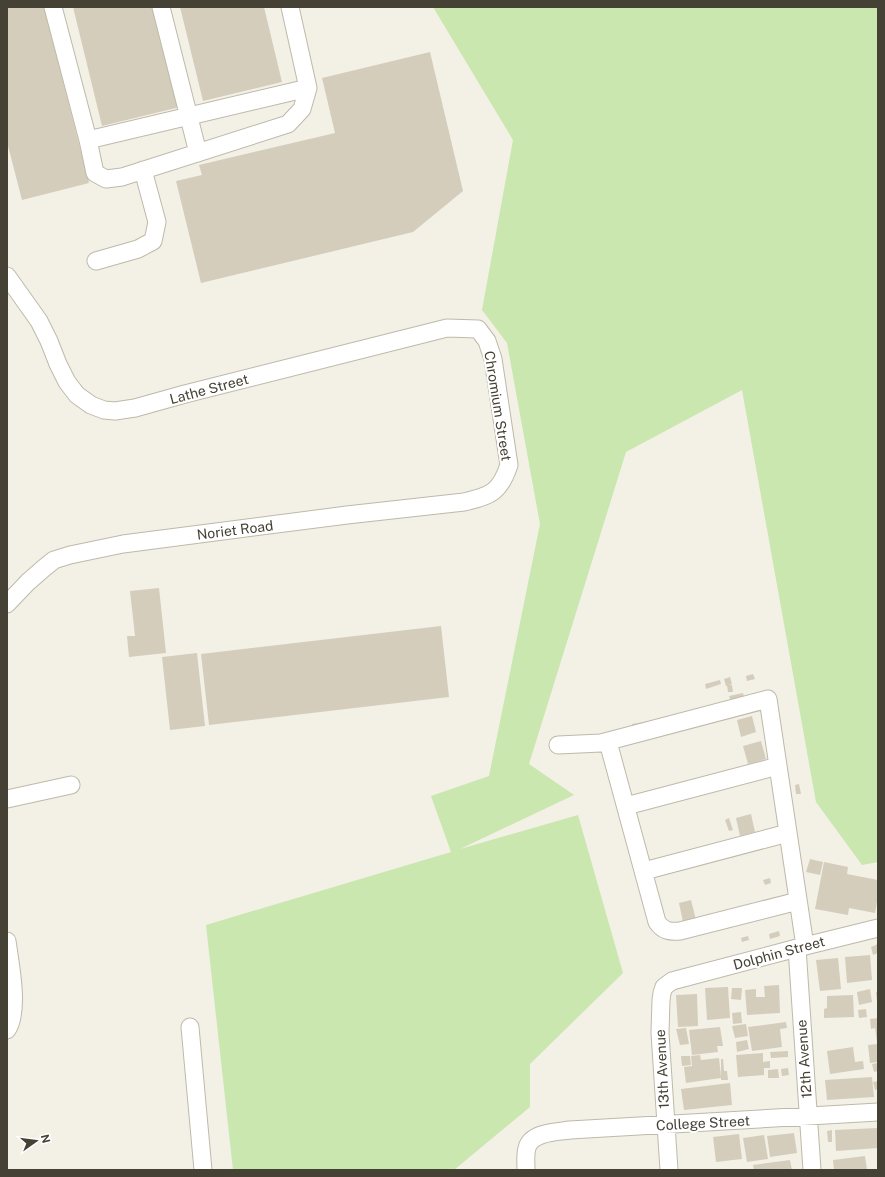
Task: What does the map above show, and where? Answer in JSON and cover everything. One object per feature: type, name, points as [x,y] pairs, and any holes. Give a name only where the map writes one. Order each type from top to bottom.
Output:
[{"type":"street","points":[[53,7],[88,140],[95,173],[106,179],[122,177],[288,124],[302,109],[308,88],[290,7]]},
{"type":"street","points":[[161,7],[198,153]]},
{"type":"street","points":[[88,140],[308,88]]},
{"type":"street","points":[[96,261],[138,249],[153,241],[157,222],[143,170]]},
{"type":"street","name":"Lathe Street","points":[[7,276],[39,321],[67,382],[77,395],[91,405],[104,410],[115,411],[135,408],[447,328],[478,329]]},
{"type":"street","name":"Chromium Street","points":[[478,329],[487,341],[494,358],[509,465],[505,478],[497,489],[481,498]]},
{"type":"street","name":"Noriet Road","points":[[7,604],[28,582],[54,560],[76,553],[123,544],[347,515],[464,502],[481,498]]},
{"type":"street","name":"12th Avenue","points":[[608,742],[768,699],[798,901],[812,1170]]},
{"type":"street","points":[[558,745],[608,742],[657,922],[661,927],[672,932],[680,931],[798,901]]},
{"type":"street","points":[[626,806],[778,766]]},
{"type":"street","points":[[7,799],[71,785]]},
{"type":"street","points":[[644,871],[788,833]]},
{"type":"street","name":"Dolphin Street","points":[[681,979],[878,928]]},
{"type":"street","points":[[7,941],[13,998],[13,1014],[7,1030]]},
{"type":"street","name":"13th Avenue","points":[[669,1170],[660,1032],[661,1000],[664,987],[672,981],[681,979]]},
{"type":"street","points":[[190,1027],[203,1170]]},
{"type":"street","name":"College Street","points":[[526,1170],[527,1148],[530,1141],[541,1135],[553,1132],[878,1112]]},
{"type":"green space","points":[[433,7],[878,7],[878,862],[862,865],[816,802],[742,390],[626,452],[529,764],[574,795],[460,849],[578,815],[623,973],[530,1064],[530,1107],[454,1170],[233,1170],[206,925],[451,852],[431,796],[489,776],[540,524],[507,343],[482,310],[513,140]]},
{"type":"building","points":[[7,7],[44,7],[89,183],[22,200],[7,142]]},
{"type":"building","points":[[73,7],[155,7],[180,107],[102,126]]},
{"type":"building","points":[[180,7],[264,7],[282,82],[203,101]]},
{"type":"building","points":[[430,52],[463,191],[413,232],[201,283],[176,181],[202,175],[199,165],[335,133],[322,78]]},
{"type":"building","points":[[159,588],[166,653],[129,657],[127,636],[135,636],[130,591]]},
{"type":"building","points":[[441,626],[449,697],[209,725],[201,654]]},
{"type":"building","points":[[197,653],[205,726],[170,730],[162,657]]},
{"type":"building","points":[[753,674],[755,679],[747,681],[746,676]]},
{"type":"building","points":[[730,677],[732,684],[726,686],[724,679]]},
{"type":"building","points":[[720,680],[721,684],[706,689],[705,684]]},
{"type":"building","points":[[727,685],[732,685],[733,692],[728,692]]},
{"type":"building","points":[[743,693],[744,697],[731,701],[729,696]]},
{"type":"building","points":[[752,716],[756,732],[741,737],[737,720]]},
{"type":"building","points":[[649,721],[650,727],[634,731],[632,724]]},
{"type":"building","points":[[761,741],[766,759],[748,764],[743,746]]},
{"type":"building","points":[[799,784],[801,794],[796,794],[795,785]]},
{"type":"building","points":[[751,814],[755,832],[740,836],[736,818]]},
{"type":"building","points":[[729,818],[733,830],[729,831],[725,820]]},
{"type":"building","points":[[810,859],[823,862],[820,875],[806,872]]},
{"type":"building","points":[[824,862],[848,867],[847,874],[878,880],[878,896],[875,913],[849,908],[848,915],[815,909]]},
{"type":"building","points":[[770,878],[771,883],[765,885],[763,880]]},
{"type":"building","points":[[691,900],[696,920],[683,922],[679,903]]},
{"type":"building","points":[[779,931],[780,936],[770,939],[769,934]]},
{"type":"building","points":[[748,936],[749,940],[742,942],[741,938]]},
{"type":"building","points":[[878,944],[878,953],[873,955],[871,947]]},
{"type":"building","points":[[870,955],[872,980],[847,983],[845,957]]},
{"type":"building","points":[[838,958],[841,989],[820,991],[816,960]]},
{"type":"building","points":[[779,985],[780,1013],[747,1015],[745,990],[756,989],[756,997],[765,997],[764,986]]},
{"type":"building","points":[[728,987],[730,1018],[707,1020],[705,988]]},
{"type":"building","points":[[732,988],[742,988],[741,1000],[731,999]]},
{"type":"building","points":[[870,989],[872,1002],[859,1005],[857,992]]},
{"type":"building","points":[[876,992],[878,992],[878,1002],[877,1002]]},
{"type":"building","points":[[697,994],[698,1026],[678,1027],[676,995]]},
{"type":"building","points":[[853,995],[854,1017],[824,1018],[824,1009],[827,1008],[827,996]]},
{"type":"building","points":[[866,1009],[867,1017],[859,1018],[858,1010]]},
{"type":"building","points":[[741,1012],[742,1023],[733,1024],[732,1013]]},
{"type":"building","points":[[878,1018],[877,1042],[875,1028],[871,1029],[870,1019]]},
{"type":"building","points":[[786,1022],[787,1028],[780,1029],[782,1047],[752,1051],[748,1027]]},
{"type":"building","points":[[746,1024],[748,1036],[735,1038],[732,1026]]},
{"type":"building","points":[[720,1027],[723,1046],[717,1046],[718,1052],[692,1055],[689,1030]]},
{"type":"building","points":[[686,1028],[689,1044],[680,1045],[676,1029]]},
{"type":"building","points":[[747,1040],[749,1049],[737,1052],[736,1042]]},
{"type":"building","points":[[877,1044],[878,1062],[870,1063],[868,1045]]},
{"type":"building","points":[[853,1047],[855,1062],[863,1061],[864,1069],[830,1074],[827,1051]]},
{"type":"building","points":[[788,1051],[788,1057],[771,1058],[770,1052]]},
{"type":"building","points":[[763,1053],[763,1062],[770,1061],[770,1068],[764,1068],[764,1075],[738,1077],[736,1055]]},
{"type":"building","points":[[700,1055],[701,1060],[719,1058],[721,1077],[721,1059],[723,1059],[724,1071],[727,1071],[728,1080],[721,1080],[721,1078],[686,1083],[684,1067],[692,1066],[691,1056]]},
{"type":"building","points":[[681,1056],[690,1056],[691,1065],[682,1066]]},
{"type":"building","points":[[878,1063],[878,1071],[874,1072],[872,1064]]},
{"type":"building","points":[[788,1068],[789,1075],[782,1076],[781,1069]]},
{"type":"building","points":[[778,1069],[779,1078],[768,1078],[768,1070]]},
{"type":"building","points":[[872,1077],[874,1097],[827,1100],[825,1080]]},
{"type":"building","points":[[878,1081],[878,1089],[875,1090],[873,1082]]},
{"type":"building","points":[[730,1083],[732,1105],[684,1110],[681,1089]]},
{"type":"building","points":[[877,1128],[878,1148],[836,1151],[835,1130]]},
{"type":"building","points":[[832,1130],[832,1142],[828,1142],[827,1131]]},
{"type":"building","points":[[794,1133],[797,1153],[770,1157],[767,1136]]},
{"type":"building","points":[[739,1134],[742,1159],[716,1162],[713,1137]]},
{"type":"building","points":[[764,1135],[768,1159],[747,1162],[743,1138]]},
{"type":"building","points":[[865,1156],[867,1170],[834,1170],[833,1160]]},
{"type":"building","points":[[790,1160],[792,1170],[754,1170],[753,1165]]}]
